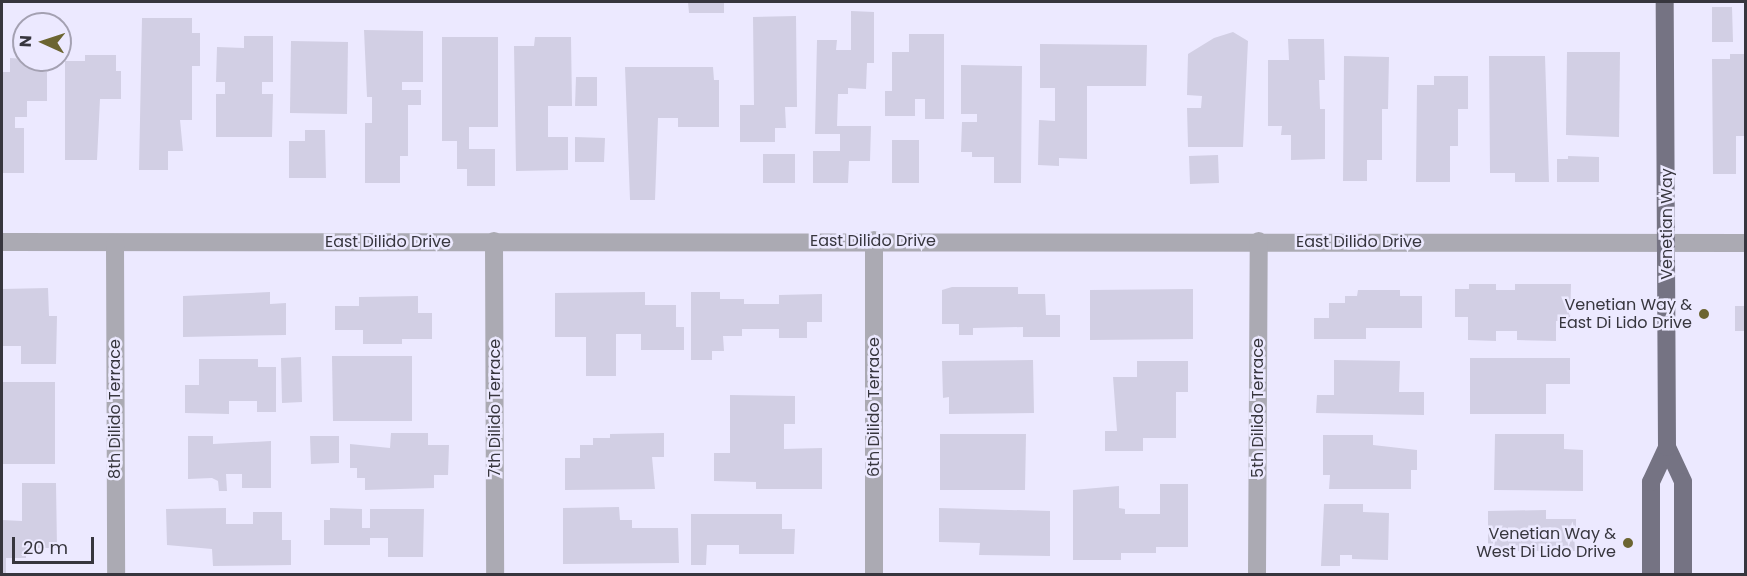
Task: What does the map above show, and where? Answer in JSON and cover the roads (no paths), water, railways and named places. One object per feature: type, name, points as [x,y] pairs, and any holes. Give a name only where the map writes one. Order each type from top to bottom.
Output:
[{"type":"main road","name":"Venetian Way","points":[[1665,2],[1667,447],[1683,482],[1683,574]]},
{"type":"main road","name":"Venetian Way","points":[[1651,574],[1651,482],[1667,447]]},
{"type":"street","name":"East Dilido Drive","points":[[2,242],[874,240],[1746,243]]},
{"type":"street","name":"6th Dilido Terrace","points":[[874,240],[874,574]]},
{"type":"street","name":"5th Dilido Terrace","points":[[1257,574],[1259,241]]},
{"type":"street","name":"7th Dilido Terrace","points":[[494,242],[495,574]]},
{"type":"street","name":"8th Dilido Terrace","points":[[115,243],[116,574]]},
{"type":"place","name":"Venetian Way & East Di Lido Drive","points":[[1704,314]]},
{"type":"place","name":"Venetian Way & West Di Lido Drive","points":[[1628,543]]}]
